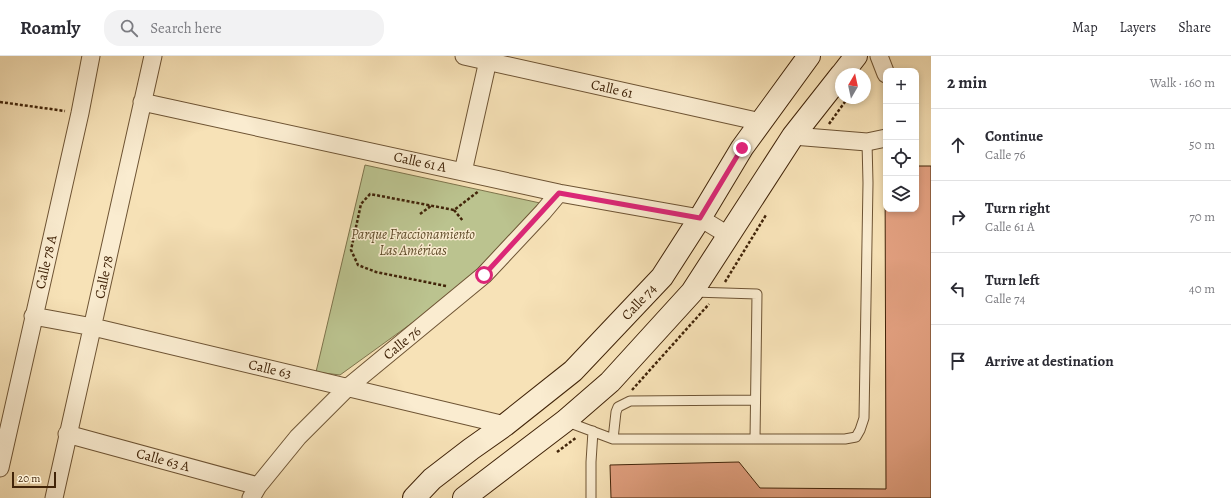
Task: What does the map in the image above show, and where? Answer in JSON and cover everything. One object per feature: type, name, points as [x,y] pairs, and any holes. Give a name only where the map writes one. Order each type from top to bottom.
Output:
[{"type":"main road","name":"Calle 74","points":[[414,498],[432,480],[471,449],[505,425],[573,370],[662,277],[742,148],[810,56]]},
{"type":"main road","points":[[846,68],[856,56]]},
{"type":"main road","points":[[464,498],[565,421],[610,382],[692,292],[793,136],[835,82]]},
{"type":"street","name":"Calle 78 A","points":[[0,468],[80,114],[91,56]]},
{"type":"street","name":"Calle 78","points":[[54,498],[153,56]]},
{"type":"street","name":"Calle 61","points":[[464,56],[489,59],[761,122]]},
{"type":"street","points":[[879,56],[884,68]]},
{"type":"street","points":[[463,172],[489,59]]},
{"type":"street","name":"Calle 61 A","points":[[142,102],[559,193],[700,218]]},
{"type":"street","points":[[793,136],[867,142],[883,139]]},
{"type":"street","name":"Calle 76","points":[[255,492],[298,437],[347,388],[484,275],[559,193]]},
{"type":"street","points":[[700,218],[728,236]]},
{"type":"street","name":"Calle 63","points":[[34,316],[93,327],[505,425]]},
{"type":"street","name":"Calle 63 A","points":[[68,434],[255,492]]},
{"type":"lane","points":[[565,421],[613,439],[845,439],[856,436],[860,430],[864,418],[868,183],[867,142]]},
{"type":"lane","points":[[692,292],[757,294],[755,439]]},
{"type":"lane","points":[[613,439],[616,412],[618,407],[630,401],[756,400]]},
{"type":"lane","points":[[591,498],[593,431]]},
{"type":"path","points":[[0,102],[80,114]]},
{"type":"path","points":[[454,210],[481,190]]},
{"type":"path","points":[[452,288],[376,272],[358,265],[351,250],[361,204],[370,194],[454,210],[463,221]]},
{"type":"path","points":[[420,214],[432,206]]},
{"type":"green space","name":"Parque Fraccionamiento Las Américas","points":[[365,165],[540,203],[459,289],[340,375],[316,372]]},
{"type":"building","points":[[919,166],[931,166],[931,498],[611,498],[610,465],[739,462],[760,488],[886,489],[885,212],[919,212]]},
{"type":"route","points":[[484,275],[559,193],[700,218],[742,148]]}]
